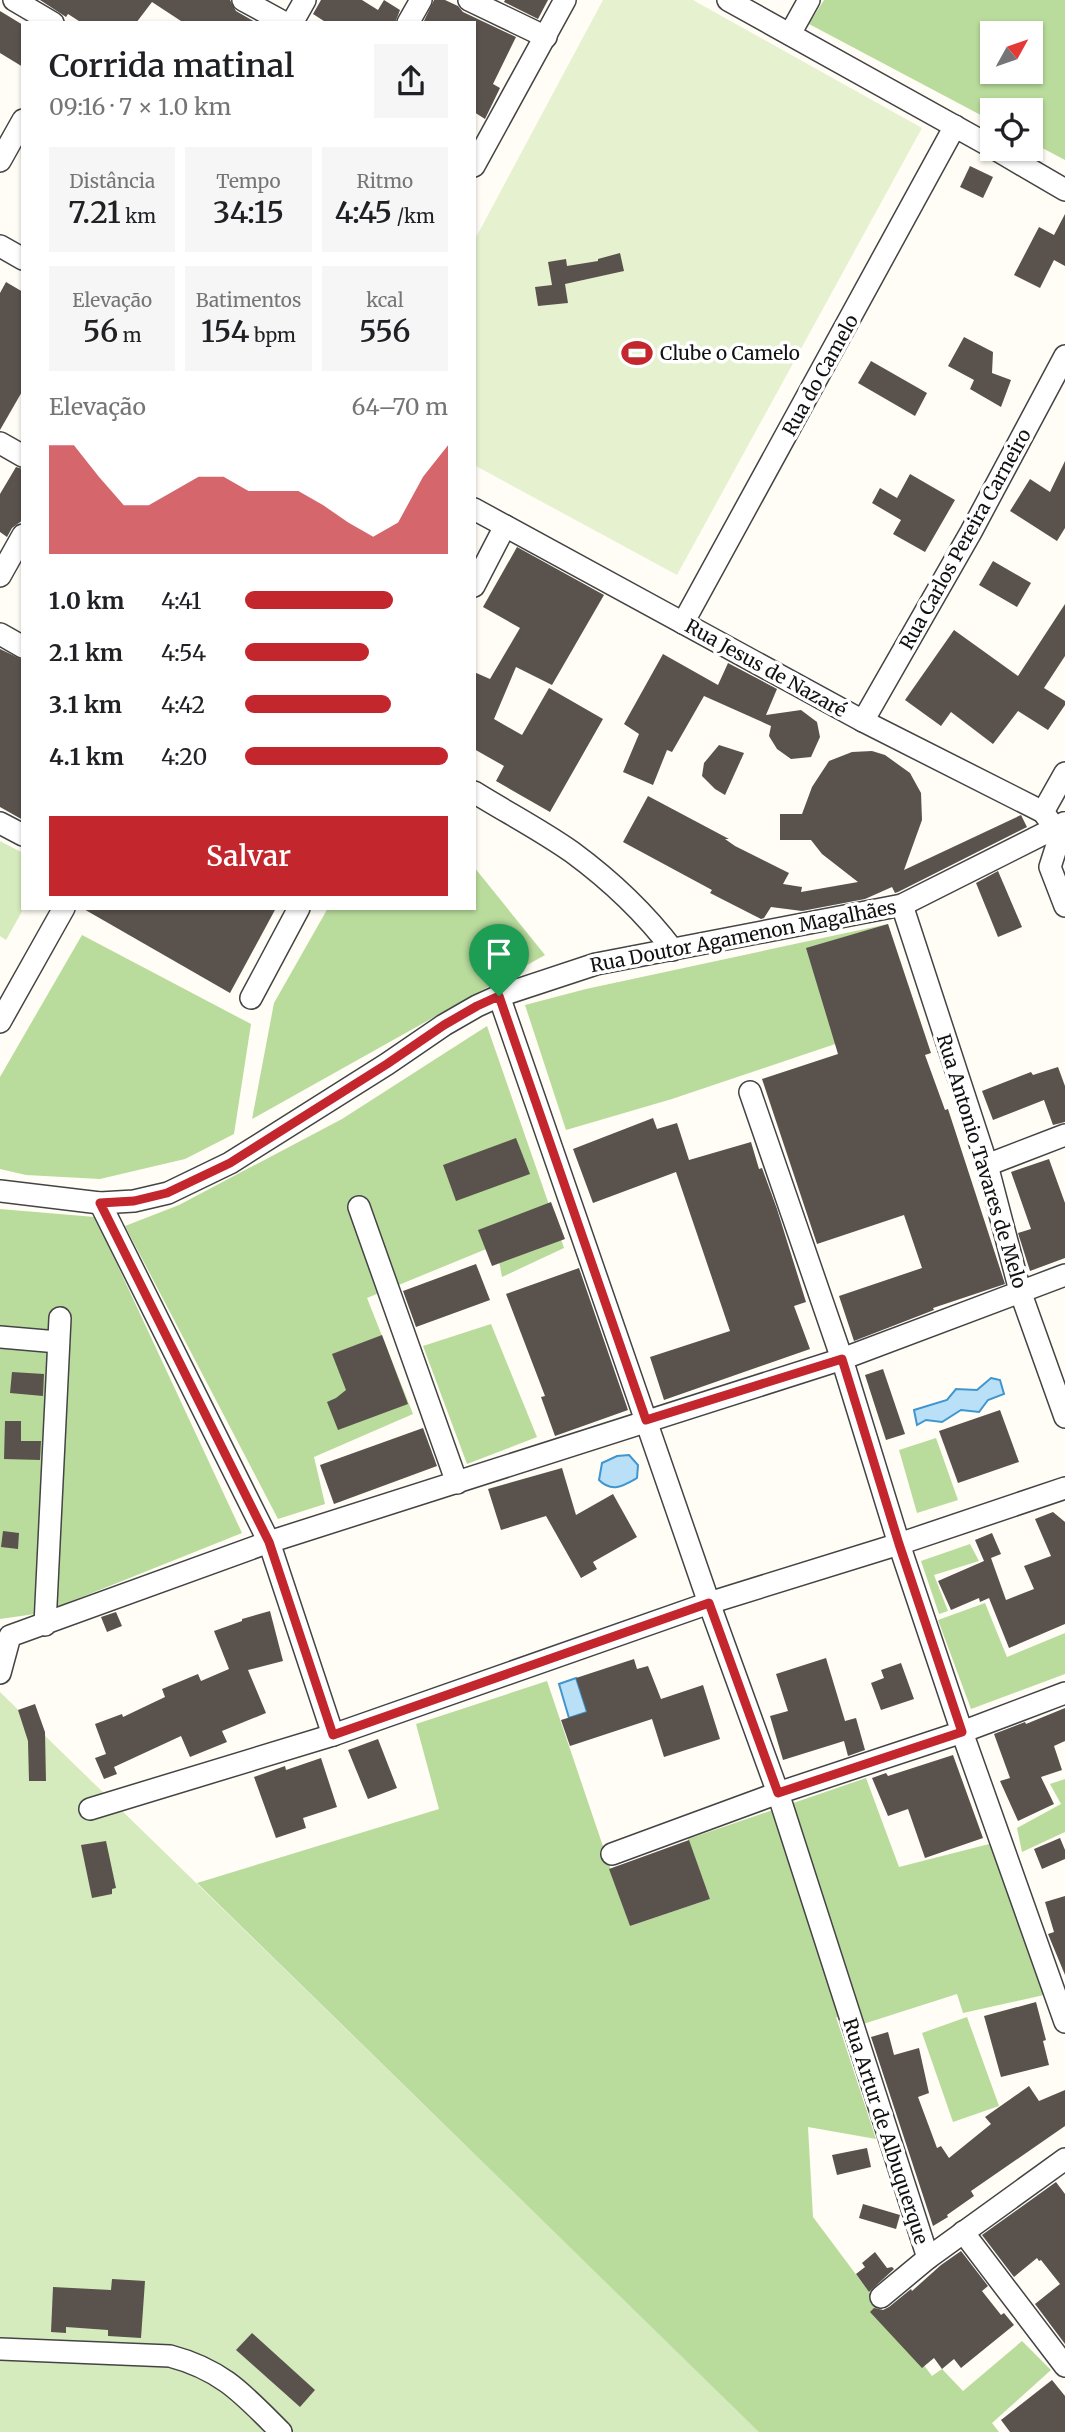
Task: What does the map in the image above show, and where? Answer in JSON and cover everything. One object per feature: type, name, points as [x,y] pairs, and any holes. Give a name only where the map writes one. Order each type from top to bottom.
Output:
[{"type":"street","points":[[14,0],[49,21]]},
{"type":"street","points":[[243,0],[281,21]]},
{"type":"street","points":[[293,21],[305,0]]},
{"type":"street","points":[[409,21],[421,0]]},
{"type":"street","points":[[469,0],[546,37]]},
{"type":"street","points":[[476,158],[481,138],[546,37],[565,0]]},
{"type":"street","points":[[728,0],[980,140]]},
{"type":"street","points":[[790,34],[809,0]]},
{"type":"street","points":[[0,161],[21,124]]},
{"type":"street","name":"Rua do Camelo","points":[[683,623],[955,126]]},
{"type":"street","points":[[1016,161],[1065,190]]},
{"type":"street","points":[[0,246],[21,258]]},
{"type":"street","name":"Rua Carlos Pereira Carneiro","points":[[863,721],[971,532],[1065,356]]},
{"type":"street","points":[[0,443],[21,455]]},
{"type":"street","name":"Rua Jesus de Nazaré","points":[[476,510],[863,721],[1057,821]]},
{"type":"street","points":[[476,582],[505,526]]},
{"type":"street","points":[[0,576],[21,539]]},
{"type":"street","points":[[0,634],[21,646]]},
{"type":"street","points":[[1065,773],[1050,867],[1065,906]]},
{"type":"street","points":[[476,793],[572,852],[618,889],[657,929],[673,950]]},
{"type":"street","name":"Rua Doutor Agamenon Magalhães","points":[[0,1191],[100,1203],[134,1201],[167,1193],[230,1163],[444,1025],[499,996],[596,964],[902,905],[1057,821]]},
{"type":"street","points":[[0,822],[21,834]]},
{"type":"street","name":"Rua Antonio Tavares de Melo","points":[[902,905],[987,1165],[1020,1291],[1065,1416]]},
{"type":"street","points":[[3,1010],[63,910]]},
{"type":"street","points":[[251,998],[298,910]]},
{"type":"street","name":"Rua Artur de Albuquerque","points":[[499,996],[709,1603],[778,1793],[928,2258]]},
{"type":"street","points":[[750,1092],[842,1359],[899,1544],[962,1732],[1065,2022]]},
{"type":"street","points":[[987,1165],[1065,1135]]},
{"type":"street","points":[[100,1203],[269,1542],[333,1735]]},
{"type":"street","points":[[359,1208],[457,1483]]},
{"type":"street","points":[[0,1673],[5,1637],[45,1625],[269,1542],[842,1359],[1065,1275]]},
{"type":"street","points":[[45,1625],[60,1318]]},
{"type":"street","points":[[0,1337],[58,1342]]},
{"type":"street","points":[[90,1809],[333,1735],[709,1603],[899,1544],[1065,1488]]},
{"type":"street","points":[[612,1854],[778,1793],[962,1732],[1065,1693]]},
{"type":"street","points":[[881,2297],[928,2258],[1065,2159]]},
{"type":"street","points":[[963,2232],[1064,2363]]},
{"type":"street","points":[[0,2349],[170,2356],[192,2362],[213,2371],[235,2386],[281,2432]]},
{"type":"green space","name":"Clube o Camelo","points":[[603,0],[693,0],[922,128],[677,575],[476,466],[476,237]]},
{"type":"green space","points":[[824,0],[1065,0],[1065,160],[1043,148],[1043,98],[980,98],[980,115],[809,24]]},
{"type":"green space","points":[[0,841],[21,852],[23,910],[6,940],[0,936]]},
{"type":"green space","points":[[476,869],[545,955],[252,1119],[274,1003],[327,910],[476,910]]},
{"type":"green space","points":[[888,924],[915,1017],[672,1099],[566,1130],[525,1005],[586,989]]},
{"type":"green space","points":[[82,935],[251,1024],[234,1134],[185,1159],[100,1179],[26,1175],[0,1169],[0,1077]]},
{"type":"green space","points":[[487,1026],[564,1248],[502,1277],[496,1245],[367,1298],[413,1414],[314,1457],[325,1504],[278,1519],[125,1226],[179,1205],[342,1119]]},
{"type":"green space","points":[[0,1209],[95,1217],[242,1533],[42,1613],[0,1619]]},
{"type":"green space","points":[[491,1324],[537,1437],[467,1464],[423,1346]]},
{"type":"green space","points":[[936,1438],[958,1500],[917,1513],[899,1450]]},
{"type":"green space","points":[[970,1544],[979,1561],[934,1575],[948,1611],[939,1614],[921,1561]]},
{"type":"green space","points":[[985,1603],[1007,1657],[1065,1633],[1065,1674],[971,1709],[938,1620]]},
{"type":"green space","points":[[547,1681],[630,1926],[710,1899],[688,1839],[866,1778],[899,1867],[997,1842],[1044,1995],[963,2013],[957,1994],[860,2025],[836,2017],[876,2139],[808,2127],[813,2217],[932,2376],[942,2369],[963,2391],[1022,2341],[1051,2370],[992,2423],[999,2432],[759,2432],[197,1883],[439,1809],[416,1724]]},
{"type":"green space","points":[[0,1692],[760,2432],[0,2432]]},
{"type":"green space","points":[[1065,1779],[1065,1832],[1022,1852],[1017,1828],[1061,1804],[1050,1784]]},
{"type":"green space","points":[[967,2017],[999,2106],[953,2122],[922,2033]]},
{"type":"water","points":[[991,1378],[1000,1380],[1004,1394],[988,1400],[979,1412],[961,1410],[942,1422],[926,1420],[917,1425],[914,1410],[947,1400],[956,1389],[977,1390]]},
{"type":"water","points":[[629,1455],[638,1465],[637,1478],[622,1486],[613,1487],[599,1480],[602,1463],[617,1456]]},
{"type":"water","points":[[576,1678],[587,1712],[569,1718],[559,1684]]},
{"type":"building","points":[[40,0],[230,0],[236,11],[254,21],[181,21],[152,2],[138,21],[79,21],[68,14],[66,17]]},
{"type":"building","points":[[321,0],[362,0],[378,10],[384,0],[400,10],[396,21],[324,21],[313,14]]},
{"type":"building","points":[[434,0],[445,0],[458,6],[463,12],[516,37],[493,84],[500,88],[485,119],[476,113],[476,21],[424,21]]},
{"type":"building","points":[[548,0],[538,19],[504,2]]},
{"type":"building","points":[[0,11],[21,24],[21,66],[0,53]]},
{"type":"building","points":[[970,166],[993,177],[983,198],[960,187]]},
{"type":"building","points":[[1065,214],[1065,266],[1054,260],[1040,288],[1014,275],[1039,227],[1054,235]]},
{"type":"building","points":[[620,253],[624,271],[565,284],[568,303],[538,306],[535,287],[552,285],[548,262],[566,259],[567,266],[598,261]]},
{"type":"building","points":[[6,282],[21,291],[21,393],[0,430],[0,293]]},
{"type":"building","points":[[964,337],[993,352],[992,373],[1011,380],[1001,407],[970,389],[974,380],[948,366]]},
{"type":"building","points":[[871,361],[927,393],[915,416],[858,383]]},
{"type":"building","points":[[1065,461],[1065,528],[1057,541],[1010,511],[1030,479],[1050,492]]},
{"type":"building","points":[[16,467],[21,468],[21,521],[12,528],[7,537],[0,532],[0,494]]},
{"type":"building","points":[[910,474],[955,500],[925,552],[893,534],[901,520],[872,503],[880,488],[897,498]]},
{"type":"building","points":[[517,547],[604,595],[552,685],[516,667],[494,719],[522,735],[549,688],[603,719],[550,812],[496,781],[504,766],[476,750],[476,673],[490,679],[520,628],[483,607]]},
{"type":"building","points":[[993,561],[1031,583],[1017,607],[979,585]]},
{"type":"building","points":[[1065,604],[1065,656],[1044,688],[1065,701],[1065,705],[1048,730],[1018,711],[993,744],[951,712],[941,726],[905,700],[954,630],[1018,676]]},
{"type":"building","points":[[0,649],[21,659],[21,819],[0,807]]},
{"type":"building","points":[[663,654],[718,685],[728,663],[777,689],[766,715],[801,710],[817,722],[820,737],[811,757],[791,759],[777,749],[769,736],[771,726],[704,696],[672,752],[667,750],[653,785],[623,772],[639,734],[624,724]]},
{"type":"building","points":[[719,745],[744,753],[725,795],[702,776],[704,763]]},
{"type":"building","points":[[872,751],[885,755],[910,773],[921,793],[922,820],[904,870],[1021,815],[1027,827],[898,892],[895,893],[892,887],[865,899],[802,911],[771,907],[761,919],[710,893],[712,890],[623,842],[648,796],[729,839],[725,839],[735,846],[789,873],[783,884],[802,887],[801,892],[858,882],[822,854],[811,840],[780,840],[780,814],[802,814],[812,787],[829,761],[852,752]]},
{"type":"building","points":[[998,871],[1022,927],[998,937],[976,883]]},
{"type":"building","points":[[85,910],[275,910],[230,993]]},
{"type":"building","points":[[888,924],[931,1053],[925,1055],[945,1110],[948,1109],[1005,1284],[933,1308],[934,1310],[854,1341],[839,1296],[922,1268],[904,1215],[817,1244],[762,1079],[838,1054],[806,948]]},
{"type":"building","points":[[1058,1067],[1065,1086],[1065,1122],[1053,1125],[1044,1100],[993,1120],[982,1091],[1031,1072],[1033,1075]]},
{"type":"building","points":[[653,1118],[657,1129],[677,1123],[689,1160],[751,1142],[759,1169],[762,1168],[777,1209],[806,1302],[794,1306],[810,1349],[664,1400],[650,1357],[730,1331],[676,1172],[593,1203],[573,1149]]},
{"type":"building","points":[[516,1138],[530,1174],[456,1201],[443,1165]]},
{"type":"building","points":[[1049,1159],[1065,1203],[1065,1258],[1030,1271],[1018,1233],[1031,1229],[1011,1172]]},
{"type":"building","points":[[551,1202],[565,1239],[492,1266],[478,1230]]},
{"type":"building","points":[[476,1264],[490,1300],[416,1327],[403,1291]]},
{"type":"building","points":[[579,1268],[628,1410],[555,1436],[541,1397],[545,1396],[506,1294]]},
{"type":"building","points":[[382,1335],[408,1404],[338,1430],[327,1402],[346,1390],[332,1354]]},
{"type":"building","points":[[883,1369],[905,1434],[886,1440],[865,1375]]},
{"type":"building","points":[[12,1372],[44,1374],[43,1396],[10,1393]]},
{"type":"building","points":[[1000,1410],[1019,1462],[958,1483],[939,1431]]},
{"type":"building","points":[[5,1421],[21,1421],[21,1441],[41,1441],[40,1460],[4,1459]]},
{"type":"building","points":[[423,1428],[437,1466],[334,1504],[320,1465]]},
{"type":"building","points":[[562,1468],[576,1515],[613,1494],[637,1537],[593,1562],[597,1569],[581,1578],[546,1516],[501,1530],[488,1489]]},
{"type":"building","points":[[1053,1512],[1065,1522],[1065,1624],[1009,1648],[989,1598],[980,1602],[979,1598],[951,1610],[938,1581],[984,1561],[975,1540],[992,1533],[1001,1554],[991,1558],[1006,1600],[1034,1589],[1024,1566],[1051,1556],[1035,1519]]},
{"type":"building","points":[[3,1531],[19,1533],[18,1549],[1,1547]]},
{"type":"building","points":[[270,1611],[283,1661],[248,1670],[266,1713],[222,1731],[227,1742],[190,1757],[181,1736],[114,1767],[117,1774],[104,1779],[95,1758],[106,1754],[95,1724],[122,1714],[123,1717],[165,1697],[162,1689],[198,1674],[201,1681],[229,1669],[214,1631]]},
{"type":"building","points":[[116,1612],[122,1626],[107,1632],[101,1617]]},
{"type":"building","points":[[826,1658],[845,1721],[856,1718],[865,1750],[848,1756],[844,1741],[783,1760],[770,1716],[788,1711],[776,1674]]},
{"type":"building","points":[[634,1659],[637,1669],[648,1666],[661,1699],[703,1685],[720,1739],[664,1757],[652,1719],[570,1746],[561,1720],[587,1712],[576,1678]]},
{"type":"building","points":[[901,1663],[914,1699],[881,1710],[871,1683],[884,1678],[881,1670]]},
{"type":"building","points":[[35,1704],[45,1732],[46,1781],[29,1781],[28,1741],[18,1710]]},
{"type":"building","points":[[1065,1708],[1065,1741],[1054,1746],[1062,1770],[1041,1777],[1054,1804],[1018,1821],[1000,1781],[1010,1778],[994,1734]]},
{"type":"building","points":[[378,1739],[397,1788],[368,1799],[348,1750]]},
{"type":"building","points":[[953,1755],[983,1838],[925,1858],[908,1809],[888,1816],[872,1778],[886,1773],[888,1776]]},
{"type":"building","points":[[321,1758],[337,1807],[303,1818],[306,1828],[276,1838],[254,1777],[285,1766],[286,1770]]},
{"type":"building","points":[[1060,1838],[1065,1859],[1042,1869],[1034,1849]]},
{"type":"building","points":[[689,1840],[710,1899],[630,1926],[609,1869]]},
{"type":"building","points":[[106,1841],[116,1888],[112,1889],[112,1894],[92,1898],[81,1845]]},
{"type":"building","points":[[1065,1896],[1065,1975],[1048,1934],[1054,1932],[1045,1902]]},
{"type":"building","points":[[1036,2002],[1046,2040],[1043,2041],[1049,2065],[1001,2077],[984,2016]]},
{"type":"building","points":[[888,2032],[894,2055],[919,2048],[929,2093],[918,2097],[937,2148],[941,2146],[949,2158],[991,2124],[985,2117],[1029,2086],[1039,2101],[1065,2090],[1065,2126],[971,2191],[974,2196],[933,2226],[871,2037]]},
{"type":"building","points":[[867,2148],[871,2167],[837,2175],[832,2155]]},
{"type":"building","points":[[1056,2182],[1065,2194],[1065,2344],[1035,2304],[1060,2284],[1037,2258],[1014,2277],[982,2235]]},
{"type":"building","points":[[863,2204],[900,2215],[896,2229],[859,2218]]},
{"type":"building","points":[[961,2251],[988,2286],[982,2291],[1001,2315],[1004,2313],[1014,2325],[961,2368],[954,2359],[942,2369],[934,2358],[922,2368],[870,2312],[874,2308],[883,2310],[889,2307]]},
{"type":"building","points":[[875,2252],[887,2268],[894,2269],[869,2292],[856,2274],[865,2267],[862,2263]]},
{"type":"building","points":[[112,2279],[145,2281],[141,2338],[108,2336],[108,2330],[66,2327],[66,2333],[51,2332],[53,2287],[111,2290]]},
{"type":"building","points":[[252,2333],[315,2390],[300,2407],[236,2350]]},
{"type":"building","points":[[1052,2380],[1065,2396],[1065,2432],[1010,2432],[1001,2420]]},
{"type":"place","name":"Clube o Camelo","points":[[637,353]]},
{"type":"route","points":[[499,996],[646,1420],[842,1359],[899,1544],[962,1732],[778,1793],[709,1603],[333,1735],[269,1542],[100,1203],[134,1201],[167,1193],[230,1163],[444,1025],[499,996]]}]
